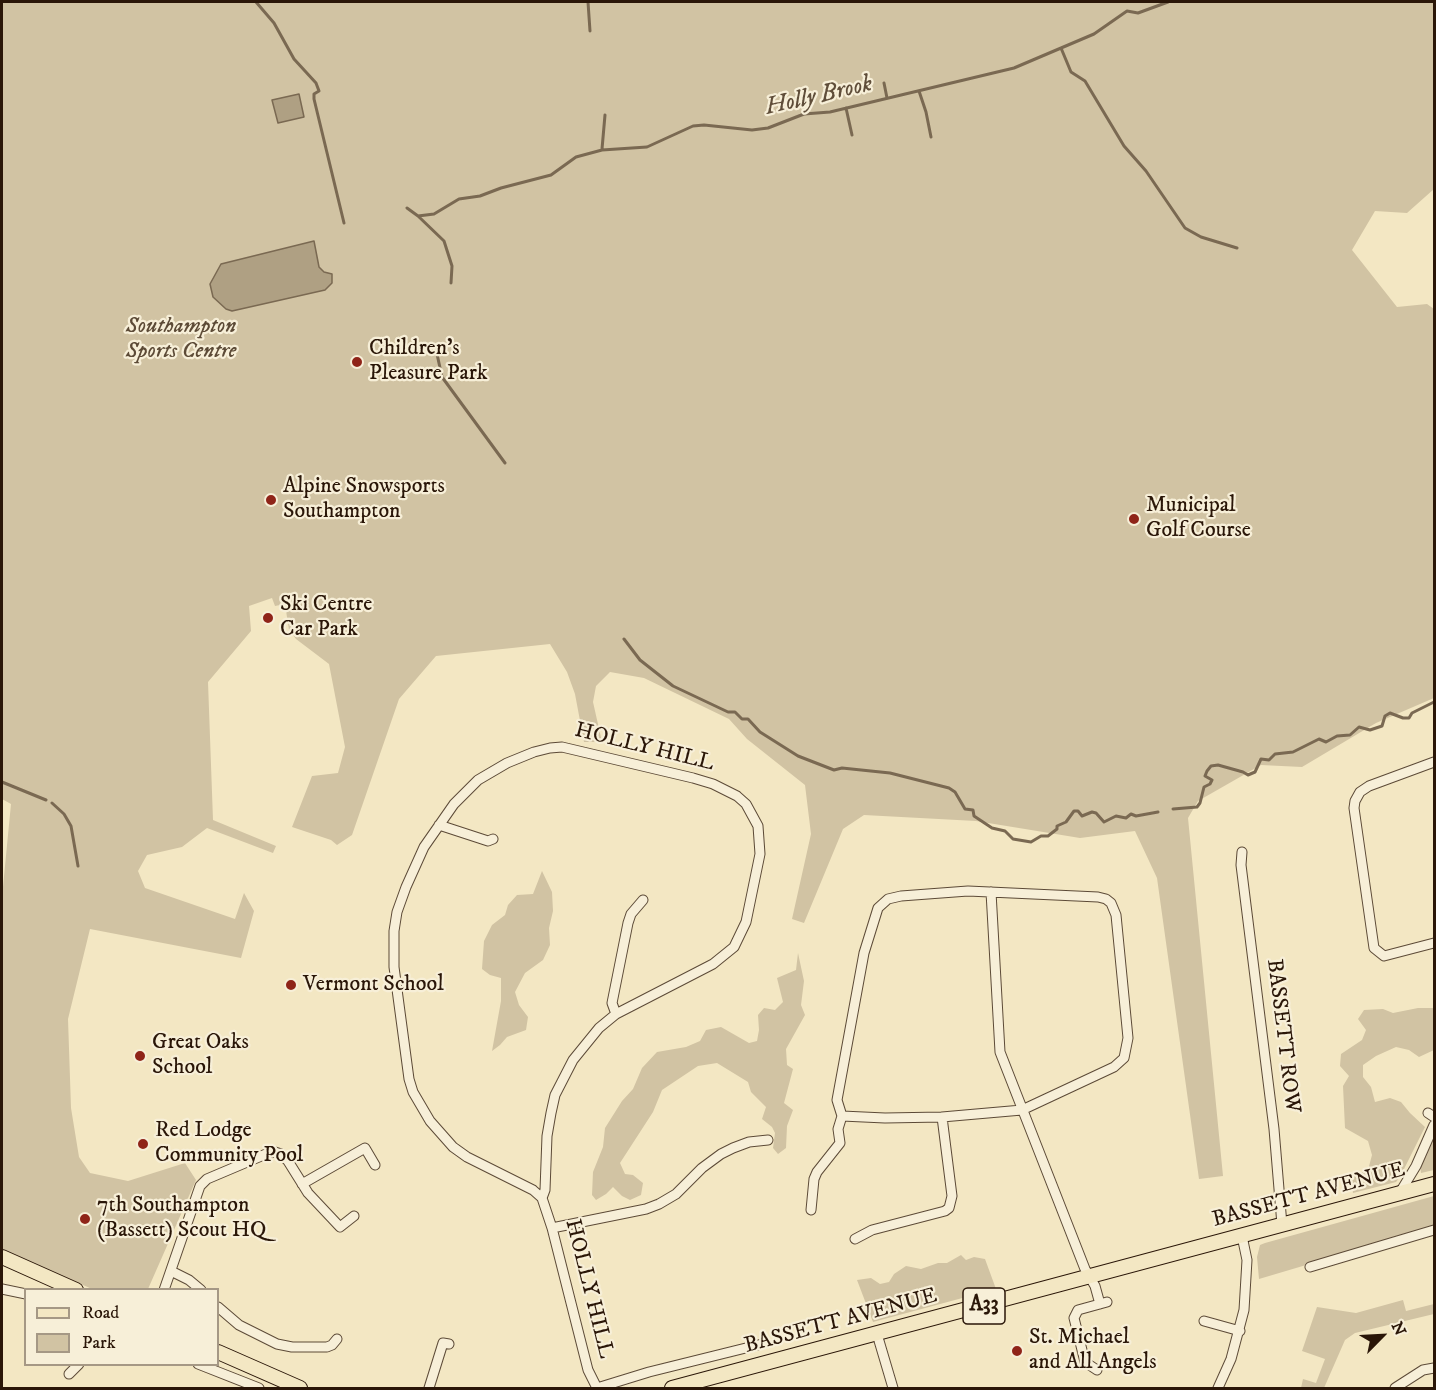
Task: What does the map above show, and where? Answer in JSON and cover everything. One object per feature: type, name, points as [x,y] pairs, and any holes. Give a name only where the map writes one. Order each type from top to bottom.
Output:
[{"type":"main road","name":"BASSETT AVENUE","points":[[672,1389],[1429,1186]]},
{"type":"main road","points":[[2,1257],[72,1288]]},
{"type":"main road","points":[[219,1352],[300,1389]]},
{"type":"street","name":"HOLLY HILL","points":[[542,1198],[545,1190],[547,1136],[555,1095],[573,1060],[599,1028],[616,1014],[713,964],[734,947],[746,922],[760,854],[758,826],[746,804],[737,796],[713,784],[562,747],[550,748],[512,760],[478,780],[454,804],[424,847],[397,912],[394,931],[394,968],[409,1079],[413,1092],[430,1121],[453,1147],[467,1157],[533,1190],[542,1198],[552,1228],[588,1370],[597,1388]]},
{"type":"street","points":[[1434,762],[1369,786],[1360,792],[1354,808],[1374,948],[1384,956],[1434,943]]},
{"type":"street","points":[[439,825],[488,841],[493,839]]},
{"type":"street","name":"BASSETT ROW","points":[[1242,852],[1241,865],[1274,1129],[1282,1225]]},
{"type":"street","points":[[811,1210],[817,1197],[814,1179],[817,1172],[844,1144],[838,1129],[843,1116],[837,1100],[864,953],[878,908],[888,899],[944,892],[1107,898],[1116,915],[1128,1038],[1124,1058],[1113,1067],[1022,1110],[942,1117],[843,1116]]},
{"type":"street","points":[[991,892],[1000,1052],[1085,1269],[1104,1303],[1078,1310],[1074,1318],[1085,1362],[1097,1370]]},
{"type":"street","points":[[616,1014],[612,1003],[628,922],[643,900]]},
{"type":"street","points":[[855,1239],[872,1230],[949,1208],[952,1196],[942,1117]]},
{"type":"street","points":[[1399,1194],[1416,1166],[1434,1125]]},
{"type":"street","points":[[552,1228],[646,1209],[659,1204],[676,1194],[702,1168],[721,1154],[749,1142],[768,1140]]},
{"type":"street","points":[[302,1184],[365,1148],[375,1165]]},
{"type":"street","points":[[165,1288],[200,1186],[207,1179],[266,1154],[275,1152],[288,1161],[302,1184],[340,1227],[354,1216]]},
{"type":"street","points":[[1416,1166],[1418,1177],[1429,1186]]},
{"type":"street","points":[[1310,1267],[1434,1230]]},
{"type":"street","points":[[1218,1389],[1232,1359],[1240,1331],[1247,1275],[1247,1260],[1242,1236]]},
{"type":"street","points":[[171,1271],[199,1288]]},
{"type":"street","points":[[2,1289],[24,1294]]},
{"type":"street","points":[[219,1308],[234,1321],[270,1342],[292,1347],[327,1347],[337,1340]]},
{"type":"street","points":[[1204,1321],[1240,1331]]},
{"type":"street","points":[[1214,1336],[1218,1326]]},
{"type":"street","points":[[877,1334],[893,1389]]},
{"type":"street","points":[[429,1389],[443,1342]]},
{"type":"street","name":"BASSETT AVENUE","points":[[597,1388],[649,1372],[762,1344]]},
{"type":"street","points":[[69,1374],[78,1366]]},
{"type":"street","points":[[200,1366],[258,1389]]},
{"type":"street","points":[[1395,1389],[1423,1370],[1434,1368]]},
{"type":"green space","name":"Southampton Sports Centre","points":[[2,2],[1434,2],[1434,189],[1407,213],[1375,211],[1352,250],[1397,307],[1427,304],[1434,309],[1434,698],[1376,723],[1302,767],[1261,765],[1198,801],[1188,818],[1223,1176],[1199,1179],[1157,878],[1135,831],[1080,838],[976,821],[864,815],[843,829],[804,923],[792,919],[811,834],[805,785],[747,739],[729,719],[644,678],[610,672],[596,686],[593,702],[602,742],[584,742],[575,694],[567,672],[550,644],[436,656],[399,699],[352,835],[337,845],[331,840],[292,827],[312,776],[338,773],[345,747],[329,664],[296,639],[289,630],[285,604],[275,606],[272,598],[249,606],[251,631],[208,682],[213,820],[276,846],[273,853],[207,828],[182,847],[147,855],[138,871],[145,888],[235,919],[244,893],[254,911],[241,958],[90,929],[68,1019],[71,1108],[79,1157],[90,1173],[128,1181],[185,1163],[196,1180],[148,1288],[90,1288],[2,1249],[2,897],[11,804],[2,799]]},
{"type":"green space","points":[[542,871],[552,892],[550,945],[543,960],[525,973],[515,992],[519,1005],[528,1017],[526,1030],[507,1037],[492,1051],[501,1001],[501,978],[490,975],[482,969],[484,941],[492,925],[505,915],[508,905],[517,895],[533,894]]},
{"type":"green space","points":[[798,953],[804,981],[801,1005],[805,1015],[786,1049],[787,1065],[793,1069],[784,1103],[793,1110],[787,1126],[786,1148],[778,1154],[773,1148],[775,1133],[772,1127],[762,1119],[766,1107],[751,1092],[748,1082],[717,1063],[698,1066],[662,1090],[653,1112],[620,1163],[625,1174],[633,1175],[643,1183],[641,1195],[630,1200],[613,1187],[596,1200],[592,1195],[593,1172],[603,1147],[605,1128],[622,1101],[633,1089],[642,1068],[657,1052],[686,1047],[700,1041],[706,1030],[721,1027],[749,1043],[757,1041],[758,1015],[764,1008],[775,1010],[783,1002],[777,978],[796,970]]},
{"type":"green space","points":[[1418,1008],[1434,1008],[1434,1050],[1419,1057],[1409,1050],[1396,1047],[1363,1065],[1363,1077],[1371,1087],[1375,1102],[1390,1098],[1401,1102],[1425,1127],[1396,1182],[1353,1193],[1351,1177],[1368,1170],[1372,1155],[1368,1141],[1345,1128],[1343,1086],[1349,1076],[1340,1066],[1341,1054],[1362,1040],[1366,1030],[1358,1019],[1364,1010],[1383,1009],[1393,1013]]},
{"type":"green space","points":[[1434,1138],[1434,1170],[1421,1173],[1420,1165]]},
{"type":"green space","points":[[1434,1196],[1434,1227],[1259,1279],[1257,1257],[1260,1245]]},
{"type":"green space","points":[[961,1255],[966,1260],[974,1257],[985,1259],[996,1289],[873,1322],[857,1280],[871,1278],[880,1284],[889,1282],[894,1274],[906,1266],[921,1269],[938,1263],[947,1263]]},
{"type":"green space","points":[[1403,1300],[1406,1311],[1434,1304],[1434,1314],[1355,1333],[1345,1340],[1324,1388],[1301,1388],[1303,1379],[1316,1383],[1325,1359],[1302,1351],[1317,1307],[1356,1313]]},
{"type":"shaded area","points":[[299,94],[304,117],[278,123],[272,100]]},
{"type":"shaded area","points":[[314,241],[319,267],[324,272],[332,274],[332,283],[325,290],[232,311],[226,309],[213,297],[210,284],[221,264]]},
{"type":"waterway","points":[[256,2],[274,23],[294,59],[316,83],[319,91],[314,94],[314,99],[344,223]]},
{"type":"waterway","points":[[588,2],[590,31]]},
{"type":"waterway","name":"Holly Brook","points":[[418,216],[434,214],[459,199],[480,196],[551,175],[576,157],[602,150],[647,147],[693,126],[752,130],[768,128],[804,114],[830,112],[1014,68],[1094,34],[1127,11],[1138,13],[1168,2]]},
{"type":"waterway","points":[[1061,48],[1071,72],[1085,81],[1124,146],[1146,171],[1185,228],[1201,237],[1237,248]]},
{"type":"waterway","points":[[884,83],[887,98]]},
{"type":"waterway","points":[[919,91],[931,137]]},
{"type":"waterway","points":[[846,108],[852,135]]},
{"type":"waterway","points":[[602,149],[605,115]]},
{"type":"waterway","points":[[407,208],[444,241],[452,266],[451,283]]},
{"type":"waterway","points":[[437,354],[442,377],[505,463]]},
{"type":"waterway","points":[[624,639],[640,660],[673,686],[728,712],[735,712],[742,719],[748,719],[760,732],[798,756],[834,770],[842,768],[890,773],[949,788],[955,792],[965,809],[973,810],[974,816],[992,828],[1005,831],[1013,839],[1031,842],[1041,836],[1048,836],[1057,829],[1057,826],[1066,822],[1074,811],[1078,811],[1082,816],[1092,812],[1096,813],[1104,822],[1116,816],[1126,818],[1131,814],[1136,816],[1158,812]]},
{"type":"waterway","points":[[1173,809],[1197,807],[1204,787],[1212,780],[1205,776],[1211,766],[1218,765],[1248,775],[1255,772],[1261,759],[1269,760],[1275,754],[1293,752],[1319,739],[1326,742],[1337,736],[1350,735],[1359,727],[1370,730],[1382,726],[1385,716],[1390,713],[1409,718],[1412,713],[1434,702]]},
{"type":"waterway","points":[[2,782],[46,800]]},
{"type":"waterway","points":[[52,803],[64,814],[71,826],[78,866]]},
{"type":"place","name":"Children's Pleasure Park","points":[[357,362]]},
{"type":"place","name":"Alpine Snowsports Southampton","points":[[271,500]]},
{"type":"place","name":"Municipal Golf Course","points":[[1134,519]]},
{"type":"place","name":"Ski Centre Car Park","points":[[268,618]]},
{"type":"place","name":"Vermont School","points":[[291,985]]},
{"type":"place","name":"Great Oaks School","points":[[140,1056]]},
{"type":"place","name":"Red Lodge Community Pool","points":[[143,1144]]},
{"type":"place","name":"7th Southampton (Bassett) Scout HQ","points":[[85,1219]]},
{"type":"place","name":"St. Michael and All Angels","points":[[1017,1351]]}]
